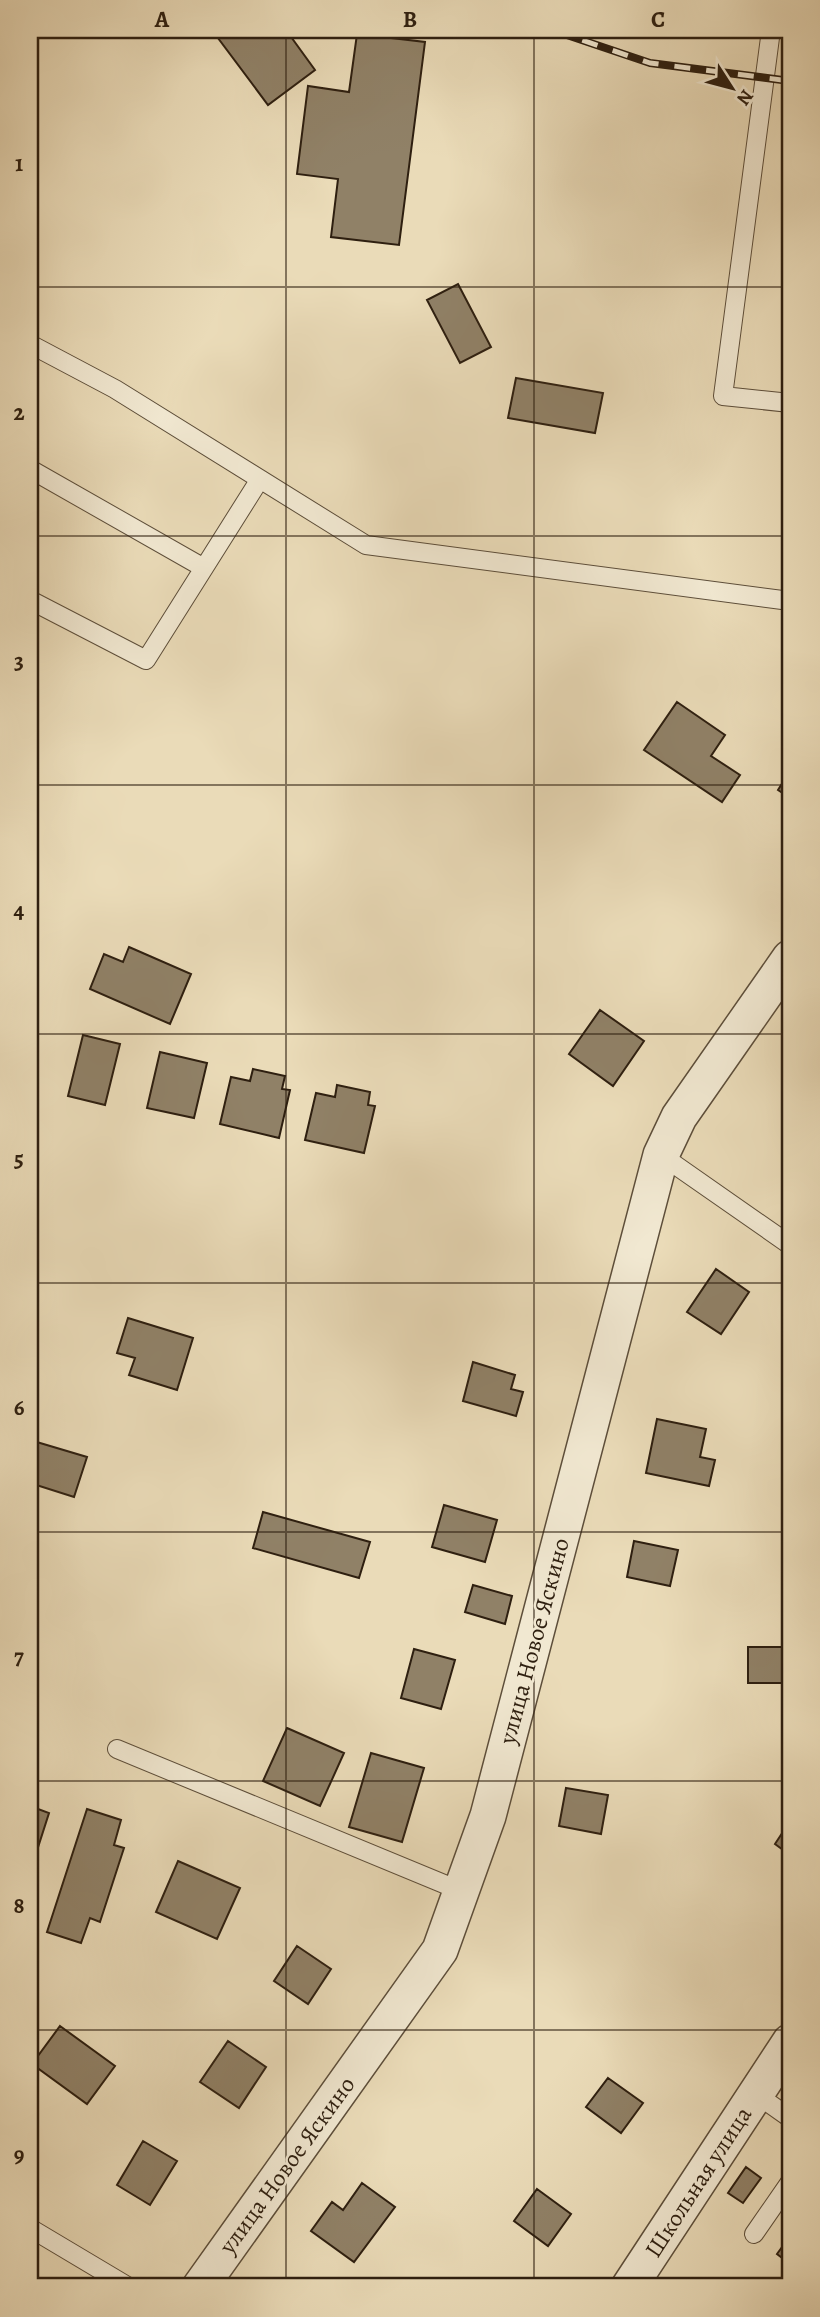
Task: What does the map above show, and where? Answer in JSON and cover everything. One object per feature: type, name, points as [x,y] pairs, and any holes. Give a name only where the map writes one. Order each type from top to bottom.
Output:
[{"type":"street","name":"улица Новое Яскино","points":[[200,2287],[440,1950],[491,1802],[661,1155],[680,1116],[790,958]]},
{"type":"street","name":"Школьная улица","points":[[629,2287],[790,2042]]},
{"type":"lane","points":[[771,30],[723,396],[790,403]]},
{"type":"lane","points":[[30,345],[114,389],[366,545],[790,601]]},
{"type":"lane","points":[[30,469],[204,568]]},
{"type":"lane","points":[[30,600],[146,660],[260,479]]},
{"type":"lane","points":[[661,1155],[790,1245]]},
{"type":"lane","points":[[117,1749],[461,1891]]},
{"type":"lane","points":[[756,2094],[790,2118]]},
{"type":"lane","points":[[754,2234],[790,2182]]},
{"type":"lane","points":[[30,2228],[129,2287]]},
{"type":"building","points":[[212,30],[286,30],[315,70],[268,105]]},
{"type":"building","points":[[357,34],[425,42],[399,245],[331,237],[338,179],[297,174],[308,86],[349,92]]},
{"type":"building","points":[[458,284],[491,347],[460,363],[427,300]]},
{"type":"building","points":[[516,378],[603,393],[595,433],[508,418]]},
{"type":"building","points":[[677,702],[725,735],[711,756],[740,775],[722,802],[644,750]]},
{"type":"building","points":[[790,771],[790,798],[778,790]]},
{"type":"building","points":[[129,947],[191,974],[170,1024],[90,989],[104,954],[123,962]]},
{"type":"building","points":[[600,1010],[644,1041],[613,1086],[569,1054]]},
{"type":"building","points":[[83,1035],[120,1044],[105,1105],[68,1096]]},
{"type":"building","points":[[160,1052],[207,1063],[194,1118],[147,1108]]},
{"type":"building","points":[[253,1069],[285,1076],[282,1089],[290,1090],[279,1138],[220,1124],[231,1077],[250,1081]]},
{"type":"building","points":[[337,1085],[370,1092],[368,1105],[375,1106],[364,1153],[305,1140],[316,1093],[335,1097]]},
{"type":"building","points":[[716,1269],[749,1292],[721,1334],[687,1312]]},
{"type":"building","points":[[128,1318],[193,1338],[177,1390],[129,1375],[135,1358],[117,1353]]},
{"type":"building","points":[[473,1362],[515,1375],[511,1389],[523,1392],[516,1416],[463,1401]]},
{"type":"building","points":[[657,1419],[706,1429],[700,1457],[715,1460],[709,1486],[646,1473]]},
{"type":"building","points":[[30,1440],[87,1457],[74,1497],[30,1483]]},
{"type":"building","points":[[444,1505],[497,1520],[485,1562],[432,1547]]},
{"type":"building","points":[[263,1512],[370,1542],[359,1578],[253,1548]]},
{"type":"building","points":[[634,1541],[678,1550],[670,1586],[627,1577]]},
{"type":"building","points":[[473,1585],[512,1596],[505,1624],[465,1612]]},
{"type":"building","points":[[748,1647],[790,1647],[790,1683],[748,1683]]},
{"type":"building","points":[[414,1649],[455,1660],[441,1709],[401,1698]]},
{"type":"building","points":[[287,1728],[344,1753],[320,1806],[263,1781]]},
{"type":"building","points":[[371,1753],[424,1768],[402,1842],[349,1827]]},
{"type":"building","points":[[566,1788],[608,1795],[601,1834],[559,1826]]},
{"type":"building","points":[[30,1806],[49,1813],[32,1866],[30,1865]]},
{"type":"building","points":[[87,1809],[121,1820],[114,1845],[124,1848],[100,1922],[90,1918],[81,1943],[47,1932]]},
{"type":"building","points":[[790,1821],[790,1855],[775,1844]]},
{"type":"building","points":[[178,1861],[240,1888],[217,1939],[156,1912]]},
{"type":"building","points":[[297,1946],[331,1969],[308,2004],[274,1981]]},
{"type":"building","points":[[60,2026],[115,2066],[87,2104],[32,2064]]},
{"type":"building","points":[[228,2041],[266,2067],[239,2108],[200,2082]]},
{"type":"building","points":[[608,2078],[643,2103],[621,2133],[586,2107]]},
{"type":"building","points":[[143,2141],[177,2161],[150,2205],[117,2185]]},
{"type":"building","points":[[746,2167],[761,2178],[743,2203],[728,2193]]},
{"type":"building","points":[[362,2183],[395,2207],[354,2262],[311,2231],[332,2202],[343,2210]]},
{"type":"building","points":[[537,2189],[571,2214],[548,2246],[514,2221]]},
{"type":"building","points":[[790,2236],[790,2264],[777,2254]]},
{"type":"railway","points":[[552,30],[650,63],[790,81]]}]
